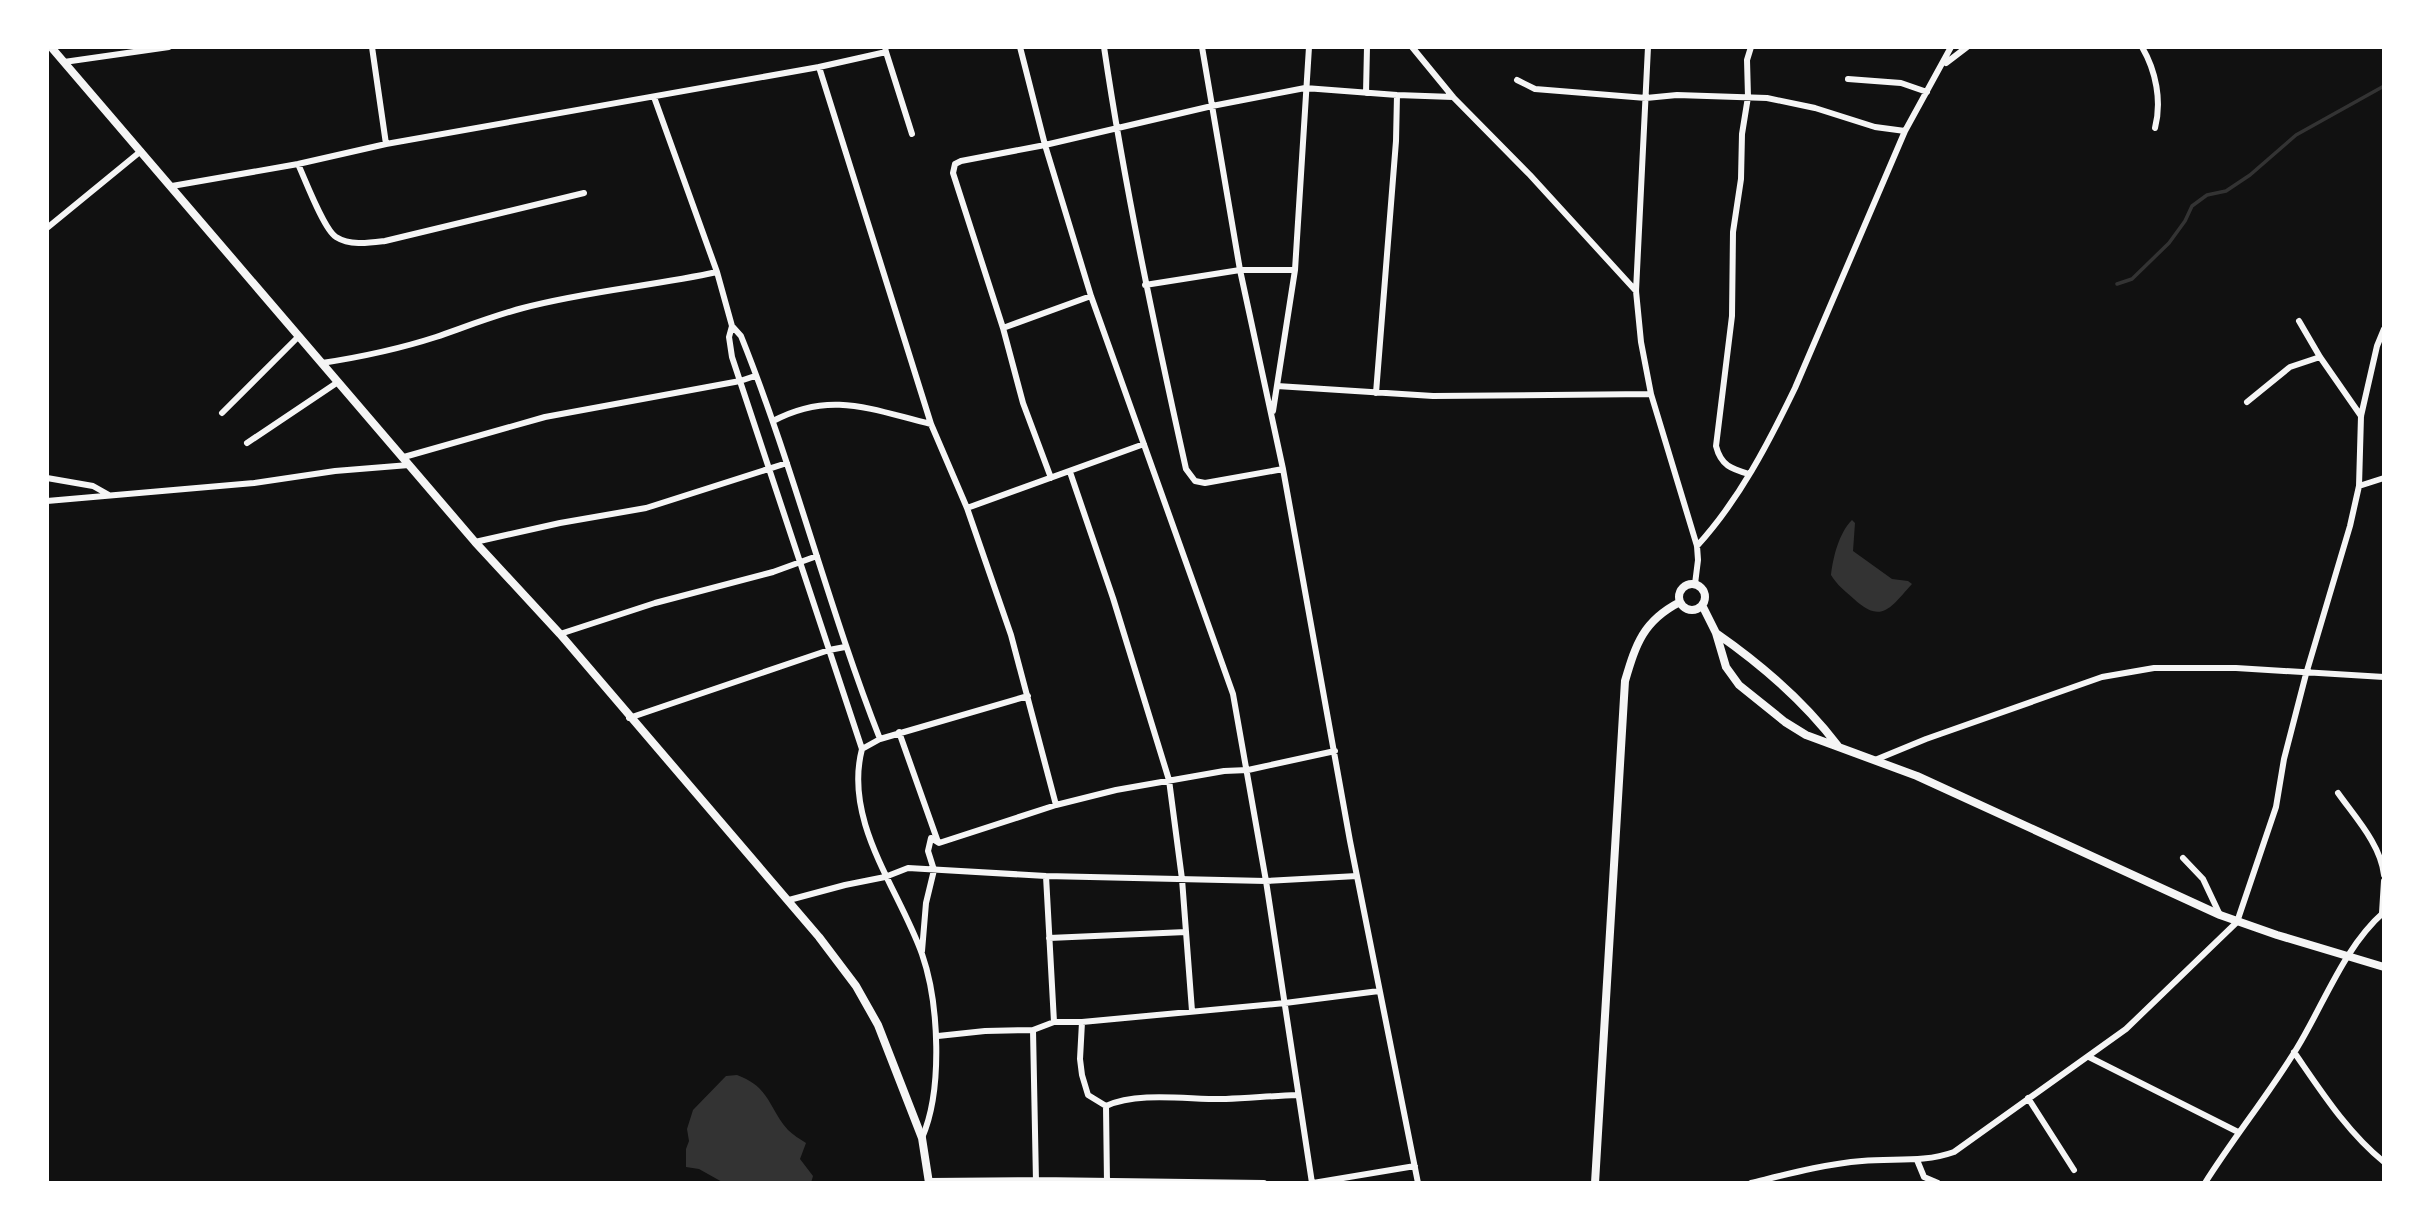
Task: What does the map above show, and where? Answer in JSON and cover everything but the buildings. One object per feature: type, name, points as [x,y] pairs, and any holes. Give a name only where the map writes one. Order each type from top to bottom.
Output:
[{"type":"street","points":[[51,47],[475,541],[560,634],[629,718],[789,900],[856,986],[878,1025],[922,1138],[929,1182],[1264,1183]]},
{"type":"street","points":[[64,62],[169,47]]},
{"type":"street","points":[[372,47],[386,144]]},
{"type":"street","points":[[1020,47],[1045,145],[1091,296],[1233,694],[1248,770],[1297,1095],[1313,1183],[1415,1167]]},
{"type":"street","points":[[1104,47],[1145,285],[1186,469],[1195,481],[1205,483],[1283,468]]},
{"type":"street","points":[[1202,47],[1240,270],[1283,468],[1357,876],[1418,1183]]},
{"type":"street","points":[[1272,416],[1295,270],[1309,47]]},
{"type":"street","points":[[1366,93],[1367,47]]},
{"type":"street","points":[[1412,47],[1453,97],[1636,291]]},
{"type":"street","points":[[1648,47],[1636,291],[1641,342],[1651,394],[1697,546],[1695,584]]},
{"type":"street","points":[[1749,474],[1727,466],[1719,457],[1716,446],[1732,316],[1733,232],[1741,179],[1742,134],[1748,97],[1747,60],[1751,47]]},
{"type":"street","points":[[1697,546],[1726,511],[1775,430],[1905,131],[1951,47]]},
{"type":"street","points":[[1943,65],[1967,47]]},
{"type":"street","points":[[2142,47],[2149,58],[2157,89],[2160,111],[2155,128]]},
{"type":"street","points":[[172,186],[298,164],[386,144],[819,67],[885,50],[912,134]]},
{"type":"street","points":[[819,67],[931,424],[967,508],[1011,635],[1056,805]]},
{"type":"street","points":[[1847,79],[1889,82],[1927,92]]},
{"type":"street","points":[[1517,80],[1535,89],[1646,98],[1677,95],[1767,98],[1815,108],[1875,127],[1905,131]]},
{"type":"street","points":[[1051,478],[1023,403],[1003,328],[953,169],[955,164],[1212,106],[1306,88],[1453,97]]},
{"type":"street","points":[[1376,393],[1396,141],[1397,95]]},
{"type":"street","points":[[654,97],[717,272],[732,326],[740,336],[773,421],[845,647],[880,739]]},
{"type":"street","points":[[47,228],[141,151]]},
{"type":"street","points":[[298,164],[327,228],[335,237],[362,244],[385,242],[584,193]]},
{"type":"street","points":[[1145,285],[1240,270],[1295,270]]},
{"type":"street","points":[[322,363],[408,345],[500,314],[555,300],[661,284],[717,272]]},
{"type":"street","points":[[1003,328],[1091,296]]},
{"type":"street","points":[[2299,320],[2320,357],[2361,416]]},
{"type":"street","points":[[732,326],[729,337],[732,357],[862,749],[856,783],[864,818],[885,877],[921,953],[928,974],[938,1036],[932,1111],[922,1138]]},
{"type":"street","points":[[1751,1183],[1838,1164],[1865,1160],[1937,1158],[1954,1152],[2126,1029],[2237,922],[2276,807],[2284,759],[2306,674],[2360,486],[2361,416],[2368,379],[2384,329]]},
{"type":"street","points":[[222,413],[299,336]]},
{"type":"street","points":[[2247,402],[2290,367],[2320,357]]},
{"type":"street","points":[[404,457],[545,417],[755,376]]},
{"type":"street","points":[[247,443],[338,382]]},
{"type":"street","points":[[1277,386],[1433,396],[1651,394]]},
{"type":"street","points":[[773,421],[810,406],[835,403],[931,424]]},
{"type":"street","points":[[967,508],[1144,444]]},
{"type":"street","points":[[475,541],[646,508],[787,463]]},
{"type":"street","points":[[47,500],[111,496],[410,465]]},
{"type":"street","points":[[1070,472],[1113,598],[1169,780],[1182,879],[1192,1011]]},
{"type":"street","points":[[47,478],[93,486],[111,496]]},
{"type":"street","points":[[2360,486],[2384,478]]},
{"type":"street","points":[[560,634],[655,603],[761,576],[817,556]]},
{"type":"street","points":[[1702,605],[1693,610],[1688,609],[1680,602],[1680,591],[1689,584],[1695,584],[1704,592],[1702,605],[1716,633],[1726,667],[1739,685],[1807,735],[1998,812],[2237,922],[2384,967]]},
{"type":"street","points":[[1595,1183],[1625,681],[1643,631],[1666,610],[1680,602]]},
{"type":"street","points":[[1716,633],[1760,666],[1802,703],[1838,746]]},
{"type":"street","points":[[629,718],[829,650],[845,647]]},
{"type":"street","points":[[1874,760],[2102,677],[2154,668],[2236,668],[2384,677]]},
{"type":"street","points":[[862,749],[899,732],[1028,696]]},
{"type":"street","points":[[899,732],[939,843]]},
{"type":"street","points":[[921,953],[926,903],[934,870],[928,851],[931,838],[939,843],[1056,805],[1116,790],[1224,771],[1248,770],[1335,751]]},
{"type":"street","points":[[2338,793],[2377,852],[2383,864],[2384,875]]},
{"type":"street","points":[[2183,858],[2203,879],[2220,915]]},
{"type":"street","points":[[789,900],[885,877],[908,868],[1046,876],[1266,881],[1357,876]]},
{"type":"street","points":[[1046,876],[1054,1022]]},
{"type":"street","points":[[2205,1183],[2294,1052],[2349,955],[2383,912],[2384,881]]},
{"type":"street","points":[[1049,938],[1186,932]]},
{"type":"street","points":[[938,1036],[1034,1030],[1054,1022],[1082,1022],[1284,1003],[1379,991]]},
{"type":"street","points":[[1082,1022],[1082,1075],[1088,1095],[1106,1106]]},
{"type":"street","points":[[1034,1030],[1037,1181]]},
{"type":"street","points":[[2294,1052],[2337,1112],[2384,1162]]},
{"type":"street","points":[[2088,1057],[2238,1132]]},
{"type":"street","points":[[1106,1106],[1114,1102],[1153,1098],[1225,1099],[1297,1095]]},
{"type":"street","points":[[2028,1098],[2074,1170]]},
{"type":"street","points":[[1106,1106],[1107,1182]]},
{"type":"street","points":[[1917,1160],[1924,1177],[1938,1183]]},
{"type":"street","points":[[1917,1183],[1924,1177]]},
{"type":"shaded area","points":[[1852,520],[1855,523],[1853,551],[1892,579],[1912,584],[1886,610],[1879,612],[1864,607],[1841,588],[1831,575],[1837,546]]},
{"type":"shaded area","points":[[737,1075],[756,1085],[781,1122],[806,1143],[800,1159],[813,1176],[811,1183],[724,1183],[699,1169],[686,1167],[689,1141],[687,1129],[693,1110],[726,1076]]},
{"type":"waterway","points":[[2117,284],[2132,279],[2169,243],[2192,206],[2207,195],[2226,191],[2250,175],[2296,135],[2384,86]]}]
